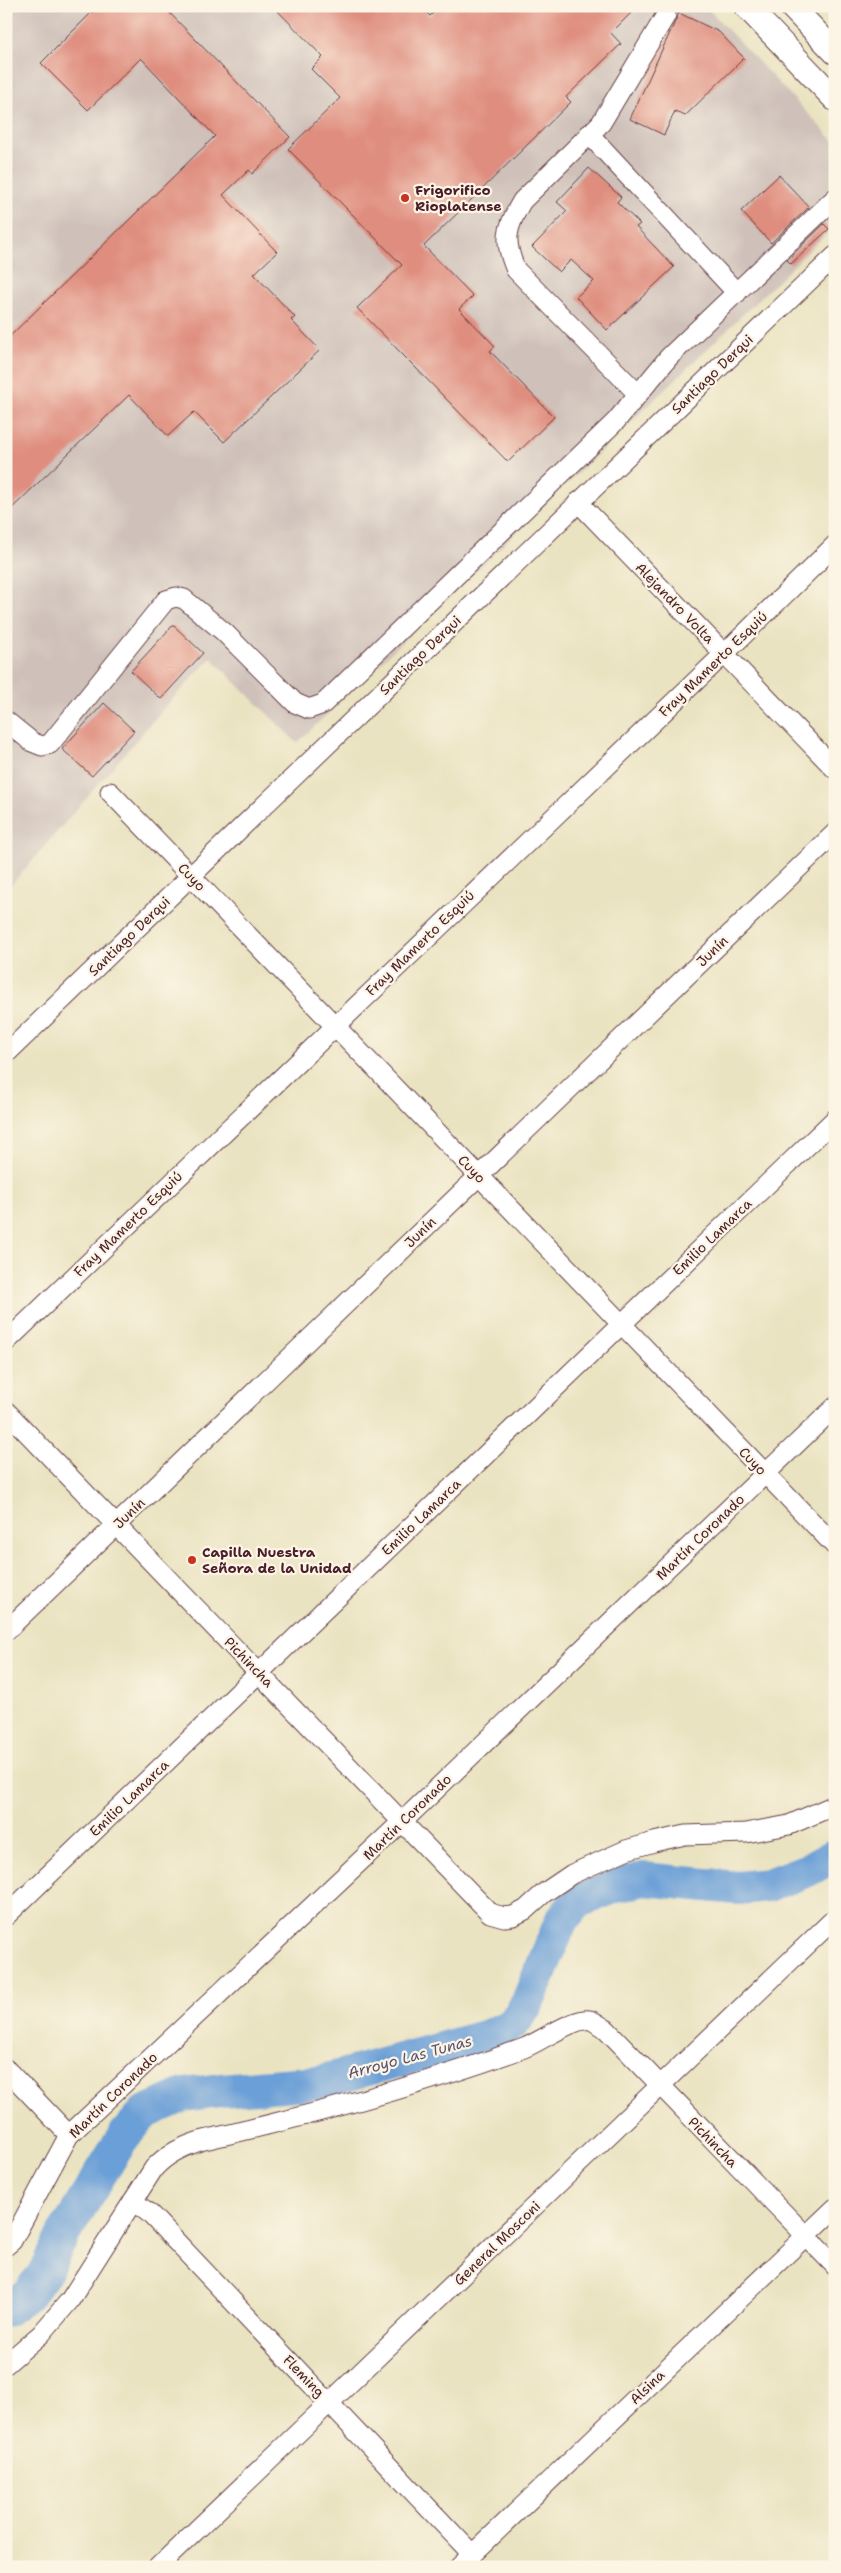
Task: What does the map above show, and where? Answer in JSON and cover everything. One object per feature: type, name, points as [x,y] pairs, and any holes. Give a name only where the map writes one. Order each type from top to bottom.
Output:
[{"type":"main road","points":[[746,6],[835,99]]},
{"type":"main road","points":[[791,6],[835,52]]},
{"type":"street","points":[[638,394],[516,270],[508,250],[509,232],[513,216],[522,201],[601,123],[666,15],[666,6]]},
{"type":"street","points":[[590,134],[737,293]]},
{"type":"street","points":[[6,721],[32,742],[42,746],[50,744],[166,600],[176,597],[184,599],[224,632],[295,703],[309,710],[323,704],[616,421],[669,358],[835,198]]},
{"type":"street","name":"Santiago Derqui","points":[[6,1054],[835,256]]},
{"type":"street","name":"Alejandro Volta","points":[[578,502],[835,769]]},
{"type":"street","name":"Fray Mamerto Esquiú","points":[[6,1342],[334,1025],[724,654],[835,545]]},
{"type":"street","name":"Cuyo","points":[[110,792],[835,1546]]},
{"type":"street","name":"Junín","points":[[6,1631],[835,833]]},
{"type":"street","name":"Emilio Lamarca","points":[[6,1916],[835,1119]]},
{"type":"street","name":"Martín Coronado","points":[[6,2246],[17,2233],[59,2149],[69,2135],[403,1822],[835,1407]]},
{"type":"street","name":"Pichincha","points":[[6,1411],[490,1913],[504,1917],[513,1916],[525,1910],[544,1893],[572,1874],[610,1857],[654,1842],[685,1835],[746,1834],[789,1825],[835,1805]]},
{"type":"street","name":"General Mosconi","points":[[158,2567],[835,1918]]},
{"type":"street","name":"Pichincha","points":[[133,2201],[154,2168],[164,2158],[180,2148],[200,2140],[355,2102],[445,2075],[526,2047],[576,2022],[590,2020],[606,2029],[659,2087],[835,2266]]},
{"type":"street","points":[[6,2069],[69,2135]]},
{"type":"street","points":[[6,2364],[41,2334],[70,2300],[133,2201]]},
{"type":"street","name":"Fleming","points":[[133,2201],[150,2214],[330,2403],[465,2560]]},
{"type":"street","name":"Alsina","points":[[465,2560],[835,2208]]},
{"type":"shaded area","points":[[6,6],[705,6],[835,142],[835,226],[297,743],[211,658],[164,708],[6,891]]},
{"type":"building","points":[[98,6],[163,6],[290,137],[252,174],[249,170],[223,195],[277,252],[254,274],[295,317],[291,320],[320,350],[224,442],[194,412],[168,436],[129,395],[6,514],[6,340],[215,136],[141,58],[88,110],[41,63]]},
{"type":"building","name":"Frigorifico Rioplatense","points":[[273,6],[420,6],[430,16],[440,6],[638,6],[611,33],[621,44],[566,97],[571,102],[424,246],[473,296],[459,309],[495,346],[490,351],[554,417],[508,462],[357,308],[402,265],[288,149],[340,98],[311,69],[323,57]]},
{"type":"building","points":[[679,13],[719,32],[744,58],[685,116],[675,111],[664,135],[630,119]]},
{"type":"building","points":[[589,168],[621,197],[617,202],[640,224],[636,227],[674,267],[607,330],[576,297],[594,281],[571,260],[559,272],[532,247],[567,211],[557,202]]},
{"type":"building","points":[[779,175],[809,207],[771,243],[741,211]]},
{"type":"building","points":[[824,224],[829,229],[791,264],[787,260]]},
{"type":"building","points":[[173,625],[203,653],[161,699],[131,671]]},
{"type":"building","points":[[104,703],[134,731],[92,776],[62,749]]},
{"type":"waterway","name":"Arroyo Las Tunas","points":[[6,2310],[28,2294],[43,2275],[63,2235],[124,2136],[144,2113],[184,2095],[220,2090],[320,2082],[488,2036],[513,2024],[527,2004],[562,1919],[579,1901],[616,1886],[643,1879],[738,1888],[768,1885],[808,1870],[835,1855]]},
{"type":"place","name":"Frigorifico Rioplatense","points":[[405,198]]},
{"type":"place","name":"Capilla Nuestra Señora de la Unidad","points":[[192,1560]]}]
